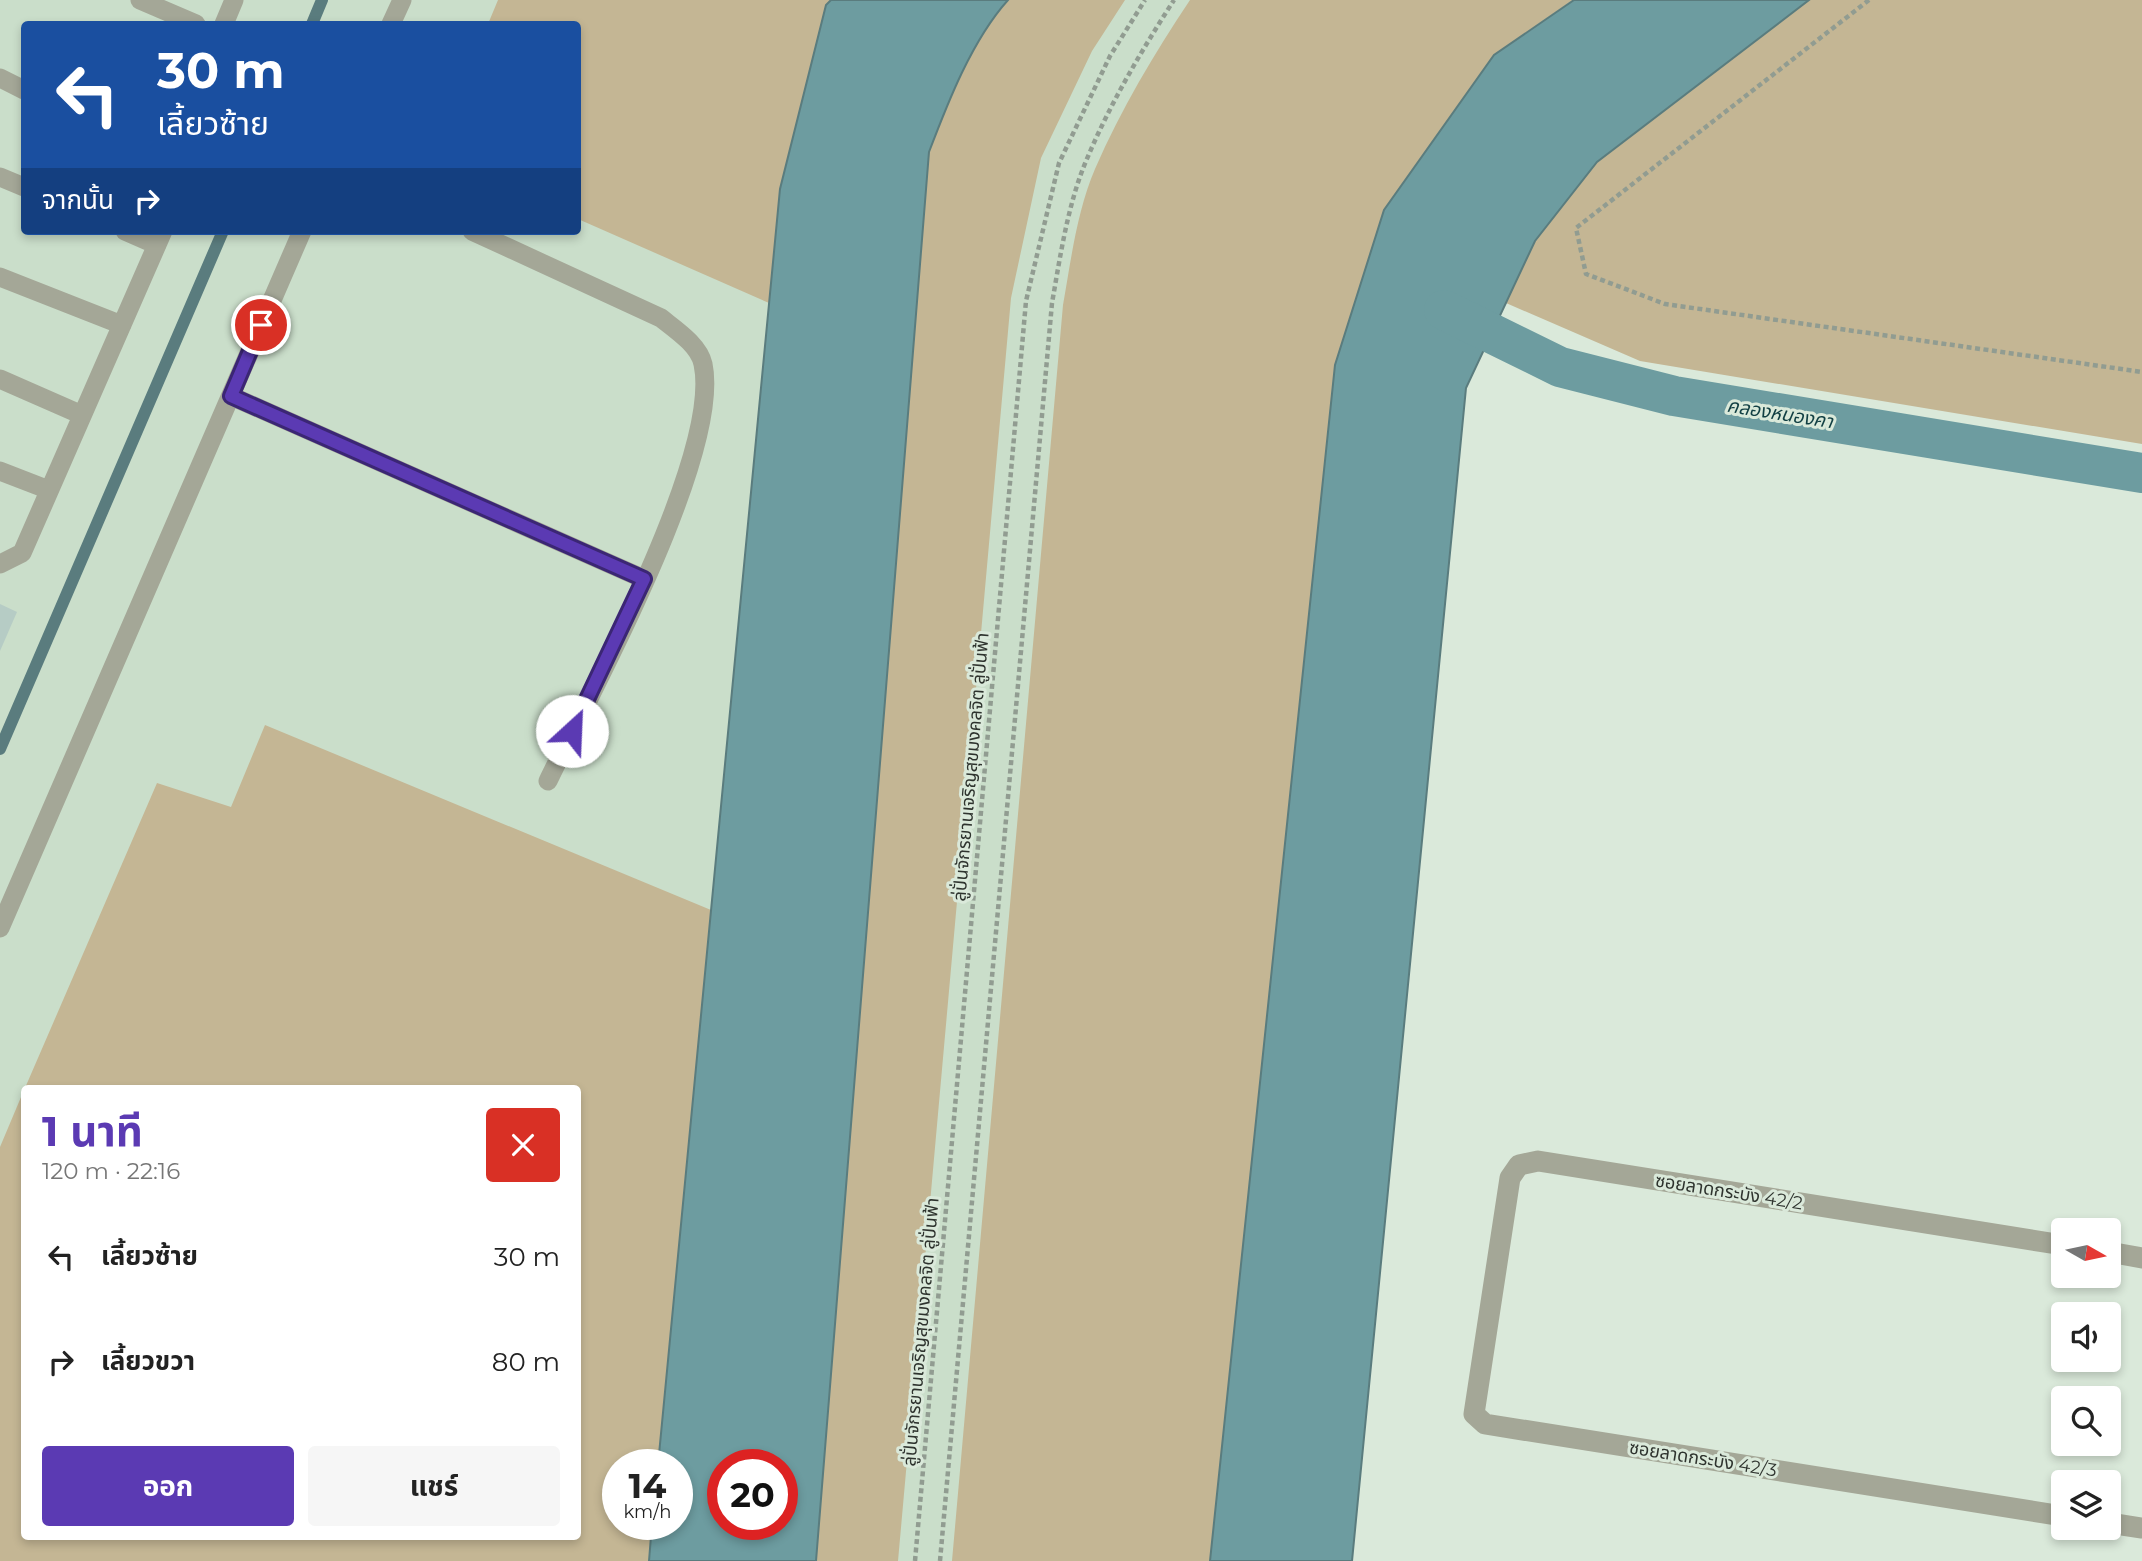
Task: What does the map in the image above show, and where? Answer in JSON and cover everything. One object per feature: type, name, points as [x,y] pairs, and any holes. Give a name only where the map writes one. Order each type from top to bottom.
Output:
[{"type":"street","name":"ซอยลาดกระบัง 42/2","points":[[1495,1286],[1510,1178],[1519,1165],[1538,1161],[2051,1243]]},
{"type":"street","points":[[2121,1254],[2142,1258]]},
{"type":"street","name":"ซอยลาดกระบัง 42/3","points":[[1495,1286],[1474,1396],[1474,1414],[1485,1424],[2051,1514]]},
{"type":"street","points":[[2121,1525],[2142,1528]]},
{"type":"lane","points":[[140,0],[189,21]]},
{"type":"lane","points":[[225,21],[234,0]]},
{"type":"lane","points":[[392,21],[402,0]]},
{"type":"lane","points":[[0,78],[21,88]]},
{"type":"lane","points":[[0,177],[21,186]]},
{"type":"lane","points":[[0,928],[9,881],[231,396],[300,235]]},
{"type":"lane","points":[[481,235],[661,318],[685,337],[703,362],[701,426],[684,484],[644,579],[548,781]]},
{"type":"lane","points":[[0,564],[22,552],[160,238]]},
{"type":"lane","points":[[0,277],[122,325]]},
{"type":"lane","points":[[0,379],[82,415]]},
{"type":"lane","points":[[231,396],[644,579]]},
{"type":"lane","points":[[0,471],[49,490]]},
{"type":"path","name":"ลู่ปั่นจักรยานเจริญสุขมงคลจิต ลู่ปั่นฟ้า","points":[[915,1561],[1026,301],[1059,163],[1110,56],[1145,0]]},
{"type":"path","points":[[940,1561],[1052,303],[1065,235],[1083,168],[1131,67],[1174,0]]},
{"type":"path","points":[[1869,0],[1576,228],[1586,274],[1665,304],[2142,372]]},
{"type":"shaded area","points":[[0,0],[1420,0],[1113,1561],[0,1561]]},
{"type":"shaded area","points":[[498,0],[831,0],[826,5],[780,189],[769,303],[581,220],[581,21],[489,21]]},
{"type":"shaded area","points":[[1008,0],[1125,0],[1092,51],[1041,158],[1011,298],[898,1561],[816,1561],[929,151],[972,52]]},
{"type":"shaded area","points":[[1190,0],[1573,0],[1494,55],[1335,365],[1210,1561],[952,1561],[1063,305],[1079,219],[1095,169],[1139,82]]},
{"type":"shaded area","points":[[1809,0],[2142,0],[2142,444],[1640,361],[1506,303],[1535,241],[1597,162]]},
{"type":"shaded area","points":[[265,725],[711,910],[660,1449],[602,1449],[602,1540],[651,1540],[649,1561],[0,1561],[0,1147],[21,1097],[21,1540],[581,1540],[581,1085],[26,1085],[157,783],[231,807]]},
{"type":"water","points":[[831,0],[1008,0],[972,52],[929,152],[816,1561],[649,1561],[651,1540],[693,1540],[693,1449],[660,1449],[780,189],[826,5]]},
{"type":"water","points":[[1574,0],[1809,0],[1597,162],[1535,241],[1466,388],[1352,1561],[1210,1561],[1335,365],[1384,210],[1494,55]]},
{"type":"building","points":[[0,604],[17,612],[0,651]]},
{"type":"waterway","points":[[313,21],[322,0]]},
{"type":"waterway","points":[[0,749],[221,235]]},
{"type":"waterway","name":"คลองหนองคา","points":[[1444,310],[1560,367],[1674,396],[2142,473]]},
{"type":"route","points":[[261,325],[231,396],[644,579],[572,731]]}]
